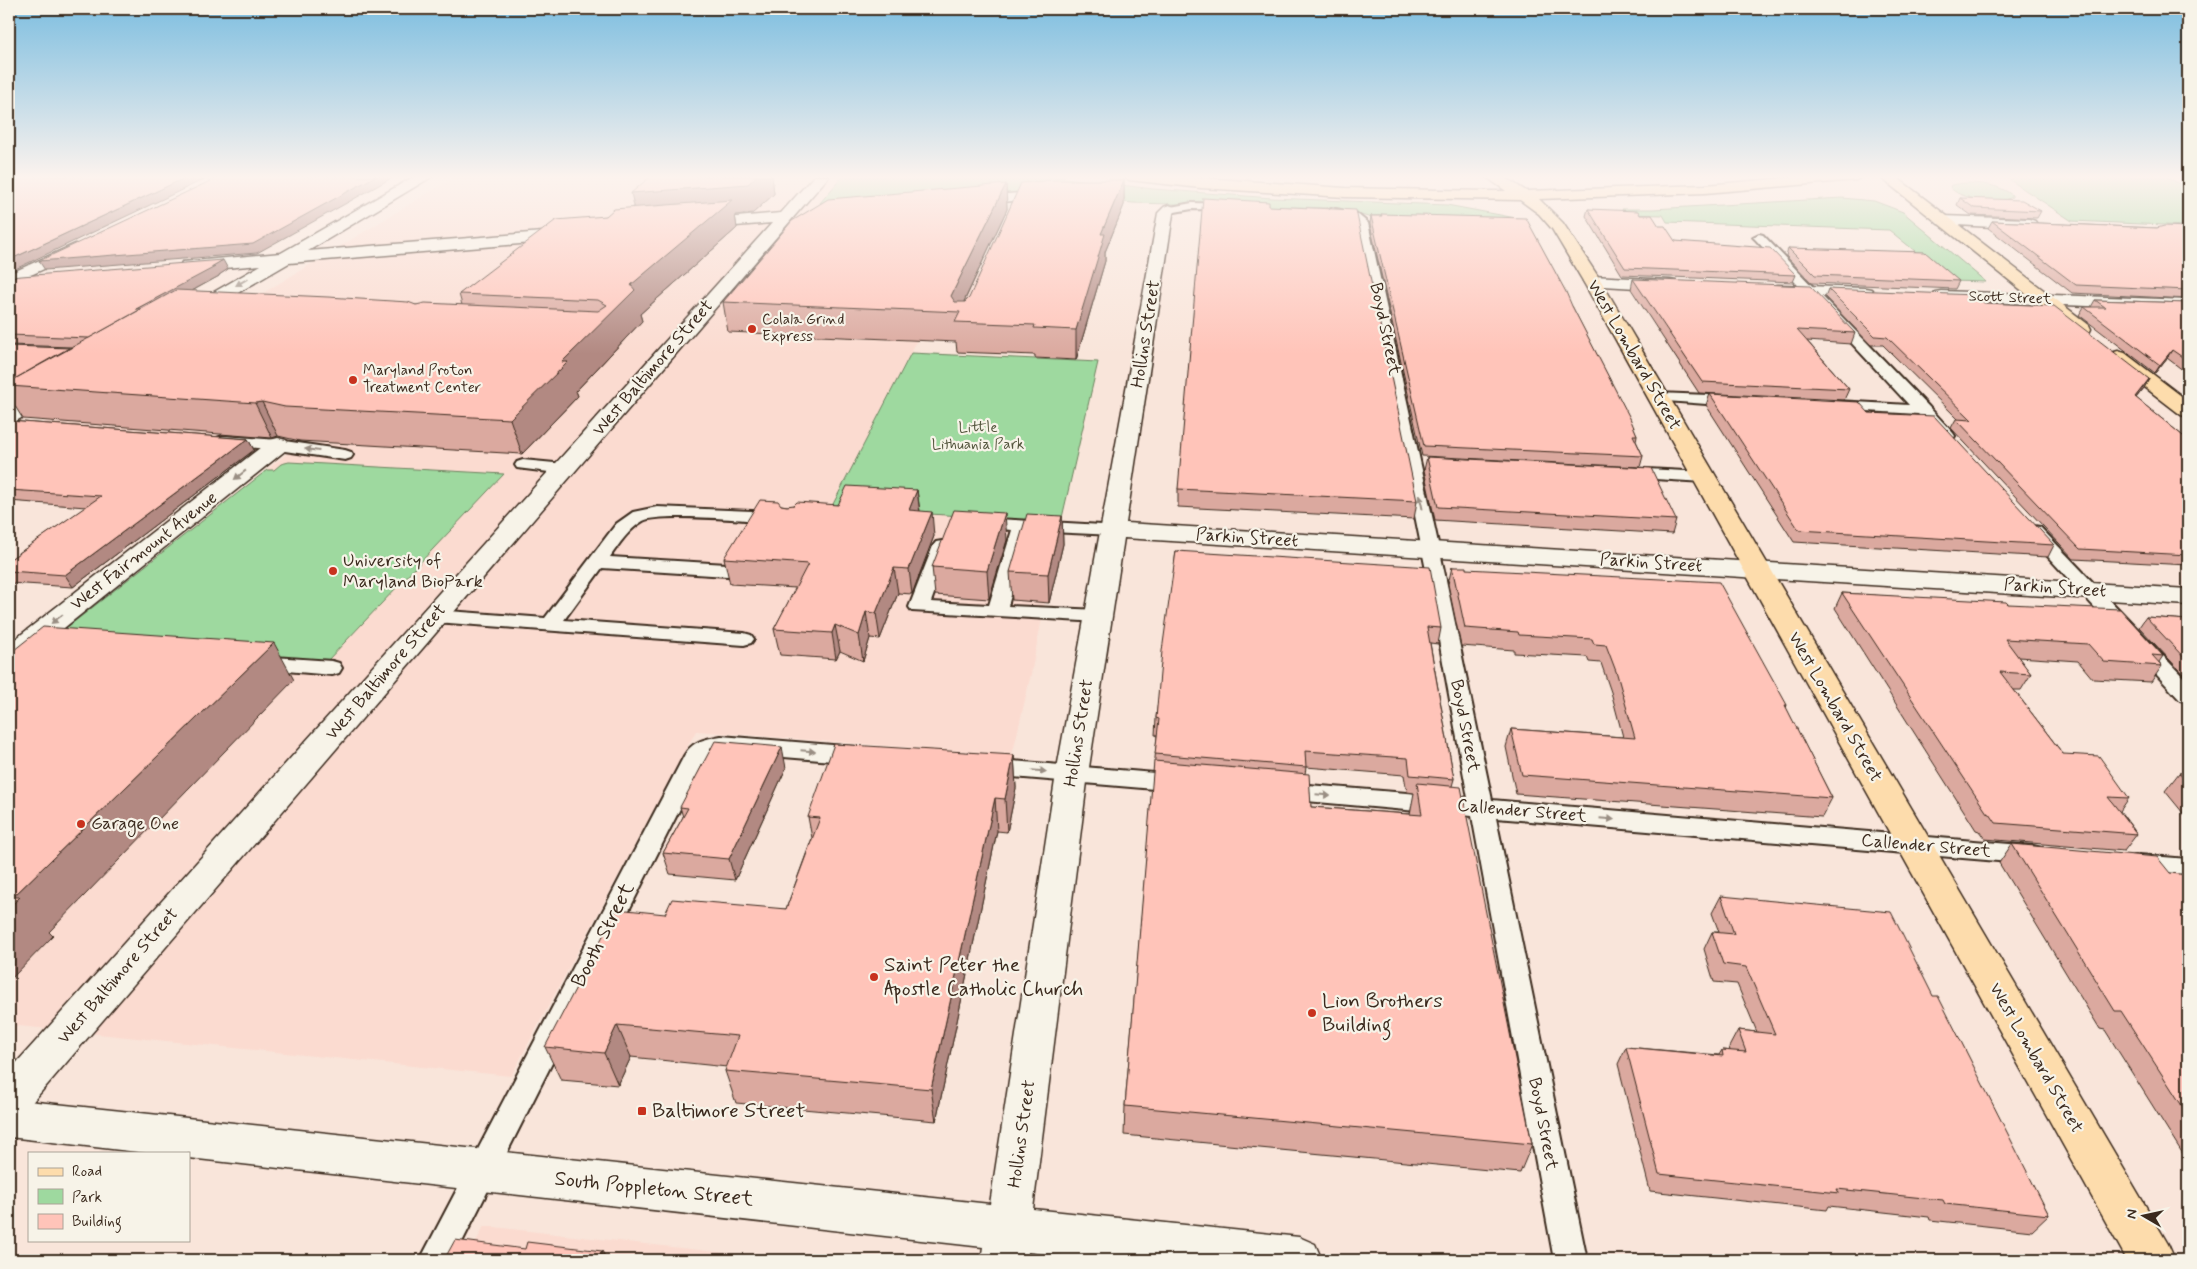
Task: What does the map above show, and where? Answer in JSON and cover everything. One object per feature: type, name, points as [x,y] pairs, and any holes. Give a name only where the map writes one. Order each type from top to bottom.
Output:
[{"type":"main road","name":"West Lombard Street","points":[[1562,235],[1592,281],[2152,1260]]},
{"type":"main road","points":[[1961,235],[2188,411]]},
{"type":"street","points":[[176,321],[324,235]]},
{"type":"street","points":[[176,267],[520,235]]},
{"type":"street","points":[[519,258],[549,235]]},
{"type":"street","name":"West Baltimore Street","points":[[9,1100],[565,469],[778,235]]},
{"type":"street","name":"Hollins Street","points":[[1007,1244],[1072,774],[1163,235]]},
{"type":"street","points":[[9,280],[88,242]]},
{"type":"street","points":[[9,280],[58,276]]},
{"type":"street","points":[[1592,281],[1689,286]]},
{"type":"street","points":[[1759,289],[1885,294]]},
{"type":"street","name":"Scott Street","points":[[1923,295],[2188,305]]},
{"type":"street","points":[[14,423],[67,384]]},
{"type":"street","name":"West Fairmount Avenue","points":[[16,652],[278,445]]},
{"type":"street","name":"Parkin Street","points":[[1114,530],[2188,597]]},
{"type":"street","name":"South Poppleton Street","points":[[9,1118],[482,1170],[1007,1244],[1299,1260]]},
{"type":"lane","name":"Boyd Street","points":[[1365,235],[1431,550],[1570,1260]]},
{"type":"lane","points":[[1759,237],[1957,447]]},
{"type":"lane","points":[[1658,397],[1745,402]]},
{"type":"lane","points":[[1824,405],[1924,410]]},
{"type":"lane","points":[[209,440],[278,445],[345,455]]},
{"type":"lane","points":[[1413,463],[1431,464]]},
{"type":"lane","points":[[522,465],[565,469]]},
{"type":"lane","points":[[1617,472],[1704,477]]},
{"type":"lane","points":[[550,624],[622,528],[638,516],[678,512],[781,517],[789,518],[793,522],[792,524]]},
{"type":"lane","points":[[2024,520],[2188,695]]},
{"type":"lane","points":[[997,611],[1022,526]]},
{"type":"lane","points":[[1099,616],[919,607],[956,527],[1022,526],[1114,530]]},
{"type":"lane","points":[[597,562],[727,570]]},
{"type":"lane","points":[[435,616],[744,639]]},
{"type":"lane","points":[[16,652],[51,649]]},
{"type":"lane","points":[[235,662],[332,668]]},
{"type":"lane","name":"Booth Street","points":[[436,1260],[695,756],[707,746],[721,744],[876,757]]},
{"type":"lane","points":[[963,764],[1200,784]]},
{"type":"lane","name":"Callender Street","points":[[1260,789],[2052,856]]},
{"type":"lane","points":[[2120,862],[2188,868]]},
{"type":"shaded area","name":"University of Maryland BioPark","points":[[358,235],[969,235],[972,275],[981,275],[954,332],[922,331],[832,507],[1061,522],[1031,674],[1012,756],[696,731],[511,1076],[9,1025],[9,673],[293,449],[24,434]]},
{"type":"shaded area","points":[[484,1226],[789,1260],[467,1260]]},
{"type":"green space","points":[[1895,235],[1931,235],[1986,282],[1952,281]]},
{"type":"green space","name":"Little Lithuania Park","points":[[911,353],[1098,362],[1061,522],[831,508]]},
{"type":"green space","points":[[289,462],[504,474],[327,661],[51,640],[267,470],[274,470],[281,464]]},
{"type":"building","points":[[9,235],[62,235],[9,260]]},
{"type":"building","points":[[94,235],[269,235],[253,244],[39,261]]},
{"type":"building","points":[[536,235],[690,235],[631,285],[635,290],[562,362],[568,362],[510,419],[285,407],[262,402],[9,386],[9,382],[176,290],[408,302],[416,305],[425,303],[598,311],[607,305],[598,300],[459,294]]},
{"type":"building","points":[[780,235],[981,235],[951,296],[955,302],[965,302],[969,298],[997,235],[1105,235],[1076,330],[1034,328],[1035,325],[955,322],[960,312],[723,302]]},
{"type":"building","points":[[1200,235],[1361,235],[1417,501],[1178,489]]},
{"type":"building","points":[[1375,235],[1535,235],[1630,418],[1637,435],[1633,435],[1643,456],[1424,446]]},
{"type":"building","points":[[1604,235],[1671,235],[1675,241],[1770,248],[1796,275],[1625,268]]},
{"type":"building","points":[[2011,235],[2188,235],[2188,290],[2076,285]]},
{"type":"building","points":[[1788,248],[1925,252],[1959,281],[1815,275]]},
{"type":"building","points":[[223,260],[211,267],[215,267],[136,309],[141,309],[89,338],[9,335],[9,277]]},
{"type":"building","points":[[1633,279],[1810,286],[1855,333],[1797,330],[1849,389],[1702,382]]},
{"type":"building","points":[[1828,289],[1975,295],[1984,303],[2054,306],[2149,379],[2135,397],[2188,440],[2188,555],[2080,549],[1956,419],[1972,420],[1887,337],[1875,336]]},
{"type":"building","points":[[2095,300],[2188,303],[2188,361],[2172,350],[2160,365],[2084,307],[2105,307]]},
{"type":"building","points":[[9,346],[69,348],[9,382]]},
{"type":"building","points":[[1710,394],[1859,402],[1869,413],[1934,416],[2054,545],[1799,530]]},
{"type":"building","points":[[9,421],[248,439],[65,575],[9,571],[9,560],[101,496],[9,490]]},
{"type":"building","points":[[1427,457],[1651,468],[1676,520],[1438,507]]},
{"type":"building","points":[[847,486],[917,490],[909,510],[932,512],[909,569],[894,568],[876,613],[866,612],[859,635],[835,625],[832,633],[774,629],[808,564],[724,558],[760,500],[778,501],[781,505],[787,506],[794,505],[797,502],[838,505]]},
{"type":"building","points":[[954,510],[1005,513],[987,571],[932,567]]},
{"type":"building","points":[[1027,514],[1062,516],[1048,574],[1010,572]]},
{"type":"building","points":[[1176,551],[1430,567],[1441,628],[1427,627],[1454,779],[1410,775],[1408,758],[1305,751],[1306,767],[1155,754],[1159,719],[1156,718],[1162,651]]},
{"type":"building","points":[[1452,567],[1719,582],[1787,705],[1785,705],[1832,798],[1522,775],[1511,729],[1635,738],[1617,674],[1606,645],[1594,644],[1592,639],[1519,635],[1518,632],[1465,628]]},
{"type":"building","points":[[1842,593],[2120,609],[2163,656],[2152,655],[2162,666],[2104,662],[2088,644],[2005,639],[2031,674],[2000,672],[2063,754],[2099,756],[2129,798],[2108,797],[2137,834],[1996,823],[1990,814],[1987,813]]},
{"type":"building","points":[[2146,617],[2188,620],[2188,662]]},
{"type":"building","name":"Garage One","points":[[43,627],[274,643],[13,897],[20,897],[9,908],[9,654]]},
{"type":"building","points":[[715,741],[782,747],[729,859],[663,853],[688,808],[680,807]]},
{"type":"building","points":[[834,744],[1014,755],[1005,799],[995,798],[931,1089],[725,1071],[738,1036],[617,1025],[604,1053],[545,1047],[617,909],[665,914],[672,899],[786,909],[820,818],[808,817]]},
{"type":"building","name":"Lion Brothers Building","points":[[1154,761],[1309,774],[1311,807],[1422,815],[1417,783],[1461,787],[1532,1144],[1125,1106]]},
{"type":"building","points":[[2179,773],[2188,773],[2188,784]]},
{"type":"building","points":[[2012,844],[2157,857],[2170,873],[2188,875],[2188,1115],[2121,1011],[2115,1011]]},
{"type":"building","points":[[1721,896],[1891,912],[1933,996],[1938,996],[2049,1215],[1945,1204],[1943,1200],[1837,1189],[1839,1193],[1659,1174],[1626,1047],[1723,1056],[1722,1050],[1746,1052],[1738,1030],[1775,1034],[1746,967],[1723,964],[1712,932],[1734,934]]},
{"type":"building","points":[[455,1240],[525,1249],[527,1242],[602,1251],[599,1259],[611,1260],[444,1260]]},
{"type":"place","name":"Colala Grind Express","points":[[752,329]]},
{"type":"place","name":"Maryland Proton Treatment Center","points":[[353,380]]},
{"type":"place","name":"University of Maryland BioPark","points":[[333,571]]},
{"type":"place","name":"Garage One","points":[[81,824]]},
{"type":"place","name":"Saint Peter the Apostle Catholic Church","points":[[874,977]]},
{"type":"place","name":"Lion Brothers Building","points":[[1312,1013]]},
{"type":"place","name":"Baltimore Street","points":[[642,1111]]}]
